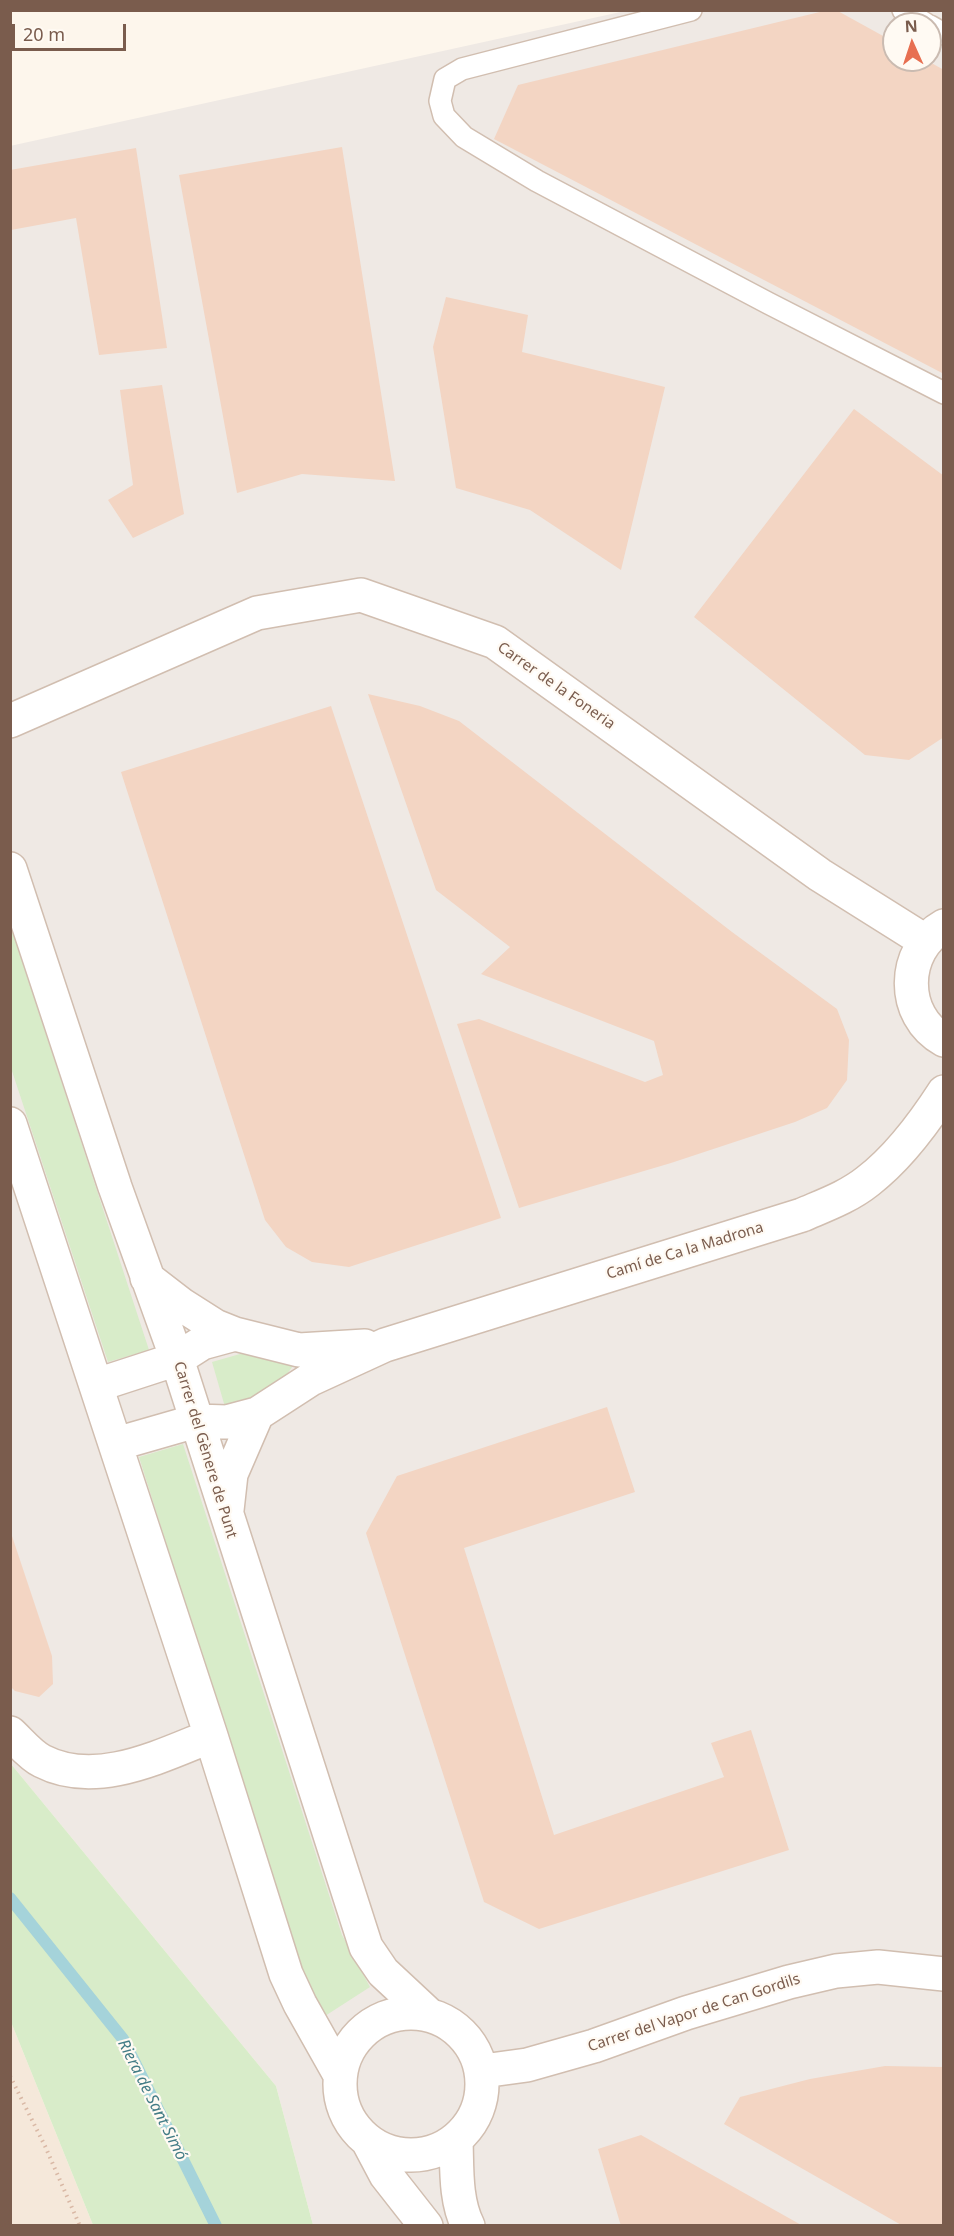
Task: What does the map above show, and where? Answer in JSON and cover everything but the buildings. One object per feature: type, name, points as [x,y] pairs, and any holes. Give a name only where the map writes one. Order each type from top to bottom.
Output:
[{"type":"street","name":"Carrer de la Foneria","points":[[10,721],[257,613],[361,595],[495,642],[820,875],[934,933]]},
{"type":"street","name":"Carrer del Gènere de Punt","points":[[10,868],[147,1278],[177,1359],[226,1518],[366,1947],[383,1972],[427,2013]]},
{"type":"street","points":[[934,933],[915,957],[910,992],[915,1009],[925,1024],[944,1040]]},
{"type":"street","name":"Camí de Ca la Madrona","points":[[116,1444],[196,1421],[227,1422],[257,1414],[312,1379],[385,1345],[791,1218],[840,1199],[869,1181],[898,1152],[944,1092]]},
{"type":"street","points":[[10,1125],[212,1736],[286,1974],[340,2075],[343,2107],[352,2126],[368,2141],[399,2155],[428,2154],[456,2140],[477,2115],[483,2071],[474,2047],[456,2027],[427,2013],[399,2013],[370,2025],[353,2041],[340,2075]]},
{"type":"street","name":"Camí de Ca la Madrona","points":[[147,1278],[214,1326],[235,1334],[299,1350],[385,1345]]},
{"type":"street","name":"Camí de Ca la Madrona","points":[[96,1385],[177,1359],[202,1343],[235,1334]]},
{"type":"street","points":[[226,1518],[231,1474],[257,1414]]},
{"type":"street","points":[[10,1733],[41,1761],[73,1771],[110,1771],[212,1736]]},
{"type":"street","name":"Carrer del Vapor de Can Gordils","points":[[483,2071],[527,2066],[594,2046],[686,2013],[789,1982],[837,1971],[878,1967],[944,1974]]},
{"type":"street","points":[[456,2140],[457,2179],[464,2218],[468,2226]]},
{"type":"street","points":[[368,2141],[386,2175],[426,2226]]},
{"type":"lane","points":[[691,10],[462,69],[445,79],[440,101],[444,116],[464,137],[537,182],[944,393]]},
{"type":"path","points":[[10,2076],[45,2146],[80,2226]]},
{"type":"shaded area","points":[[625,11],[943,11],[943,2225],[313,2225],[276,2086],[11,1764],[10,146]]},
{"type":"shaded area","points":[[11,2022],[93,2225],[11,2225]]},
{"type":"green space","points":[[10,924],[149,1350],[108,1362],[11,1068]]},
{"type":"green space","points":[[261,1348],[295,1363],[277,1388],[225,1407],[212,1362]]},
{"type":"green space","points":[[183,1444],[342,1935],[370,1987],[325,2016],[295,1953],[139,1457]]},
{"type":"green space","points":[[11,1764],[276,2086],[313,2225],[93,2225],[11,2022]]},
{"type":"waterway","name":"Riera de Sant Simó","points":[[10,1898],[123,2039],[216,2226]]}]
